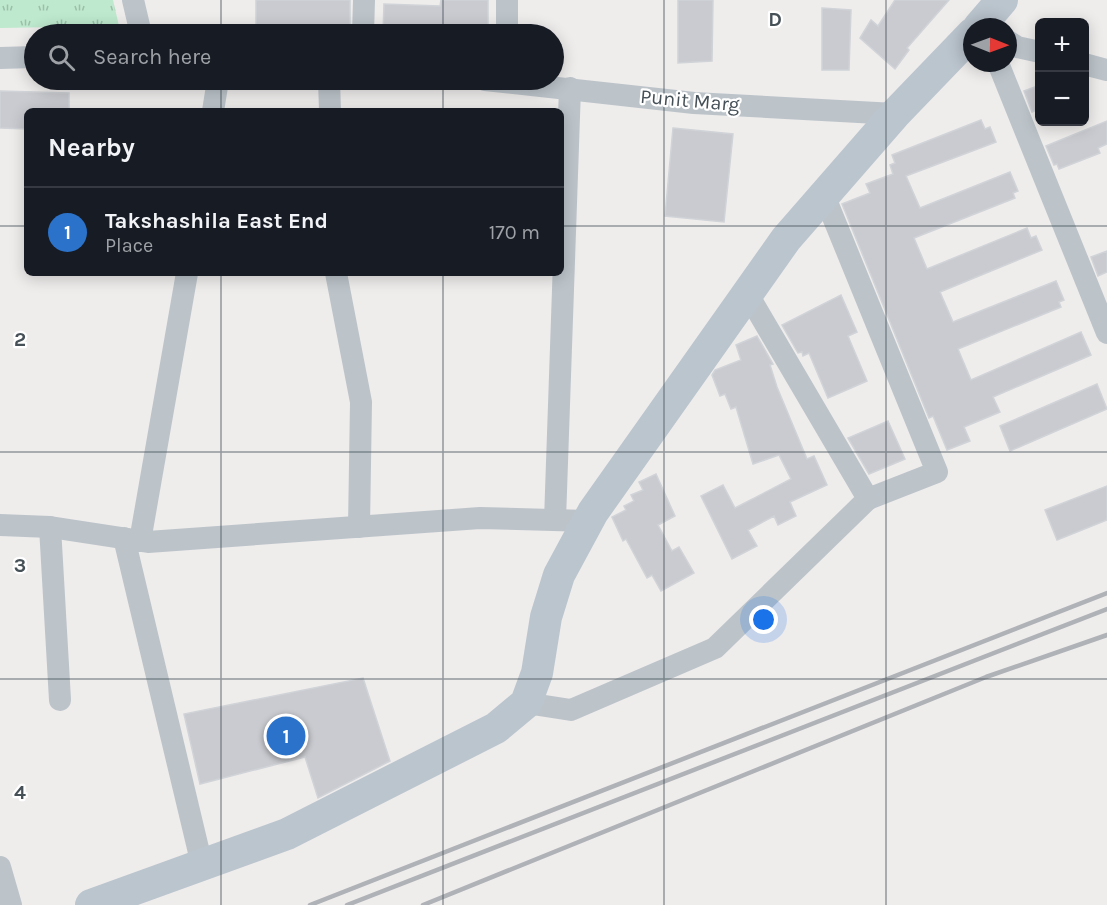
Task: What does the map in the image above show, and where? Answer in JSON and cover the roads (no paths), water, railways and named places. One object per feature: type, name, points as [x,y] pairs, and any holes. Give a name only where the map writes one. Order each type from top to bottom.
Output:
[{"type":"street","points":[[133,0],[139,24]]},
{"type":"street","points":[[363,24],[364,0]]},
{"type":"street","points":[[507,0],[507,24]]},
{"type":"street","points":[[91,905],[287,834],[496,728],[526,703],[537,673],[546,617],[559,576],[588,521],[786,239],[894,114],[963,42]]},
{"type":"street","points":[[1017,46],[1035,51]]},
{"type":"street","points":[[0,58],[24,57]]},
{"type":"street","points":[[1089,65],[1107,69]]},
{"type":"street","points":[[1002,72],[1107,333]]},
{"type":"street","name":"Punit Marg","points":[[564,87],[694,103],[894,114]]},
{"type":"street","points":[[564,261],[570,88]]},
{"type":"street","points":[[213,108],[216,90]]},
{"type":"street","points":[[329,90],[330,108]]},
{"type":"street","points":[[526,703],[571,710],[715,648],[868,499],[937,472],[824,195]]},
{"type":"street","points":[[186,276],[132,540],[202,865]]},
{"type":"street","points":[[337,276],[361,402],[359,527]]},
{"type":"street","points":[[555,520],[563,276]]},
{"type":"street","points":[[747,293],[868,499]]},
{"type":"street","points":[[0,525],[50,527],[132,540],[480,518],[588,521]]},
{"type":"street","points":[[50,527],[60,700]]},
{"type":"street","points":[[0,867],[11,905]]},
{"type":"railway","points":[[310,905],[1107,593]]},
{"type":"railway","points":[[347,905],[1107,609]]},
{"type":"railway","points":[[423,905],[986,677],[1107,635]]},
{"type":"place","name":"Takshashila East End","points":[[286,736]]}]
